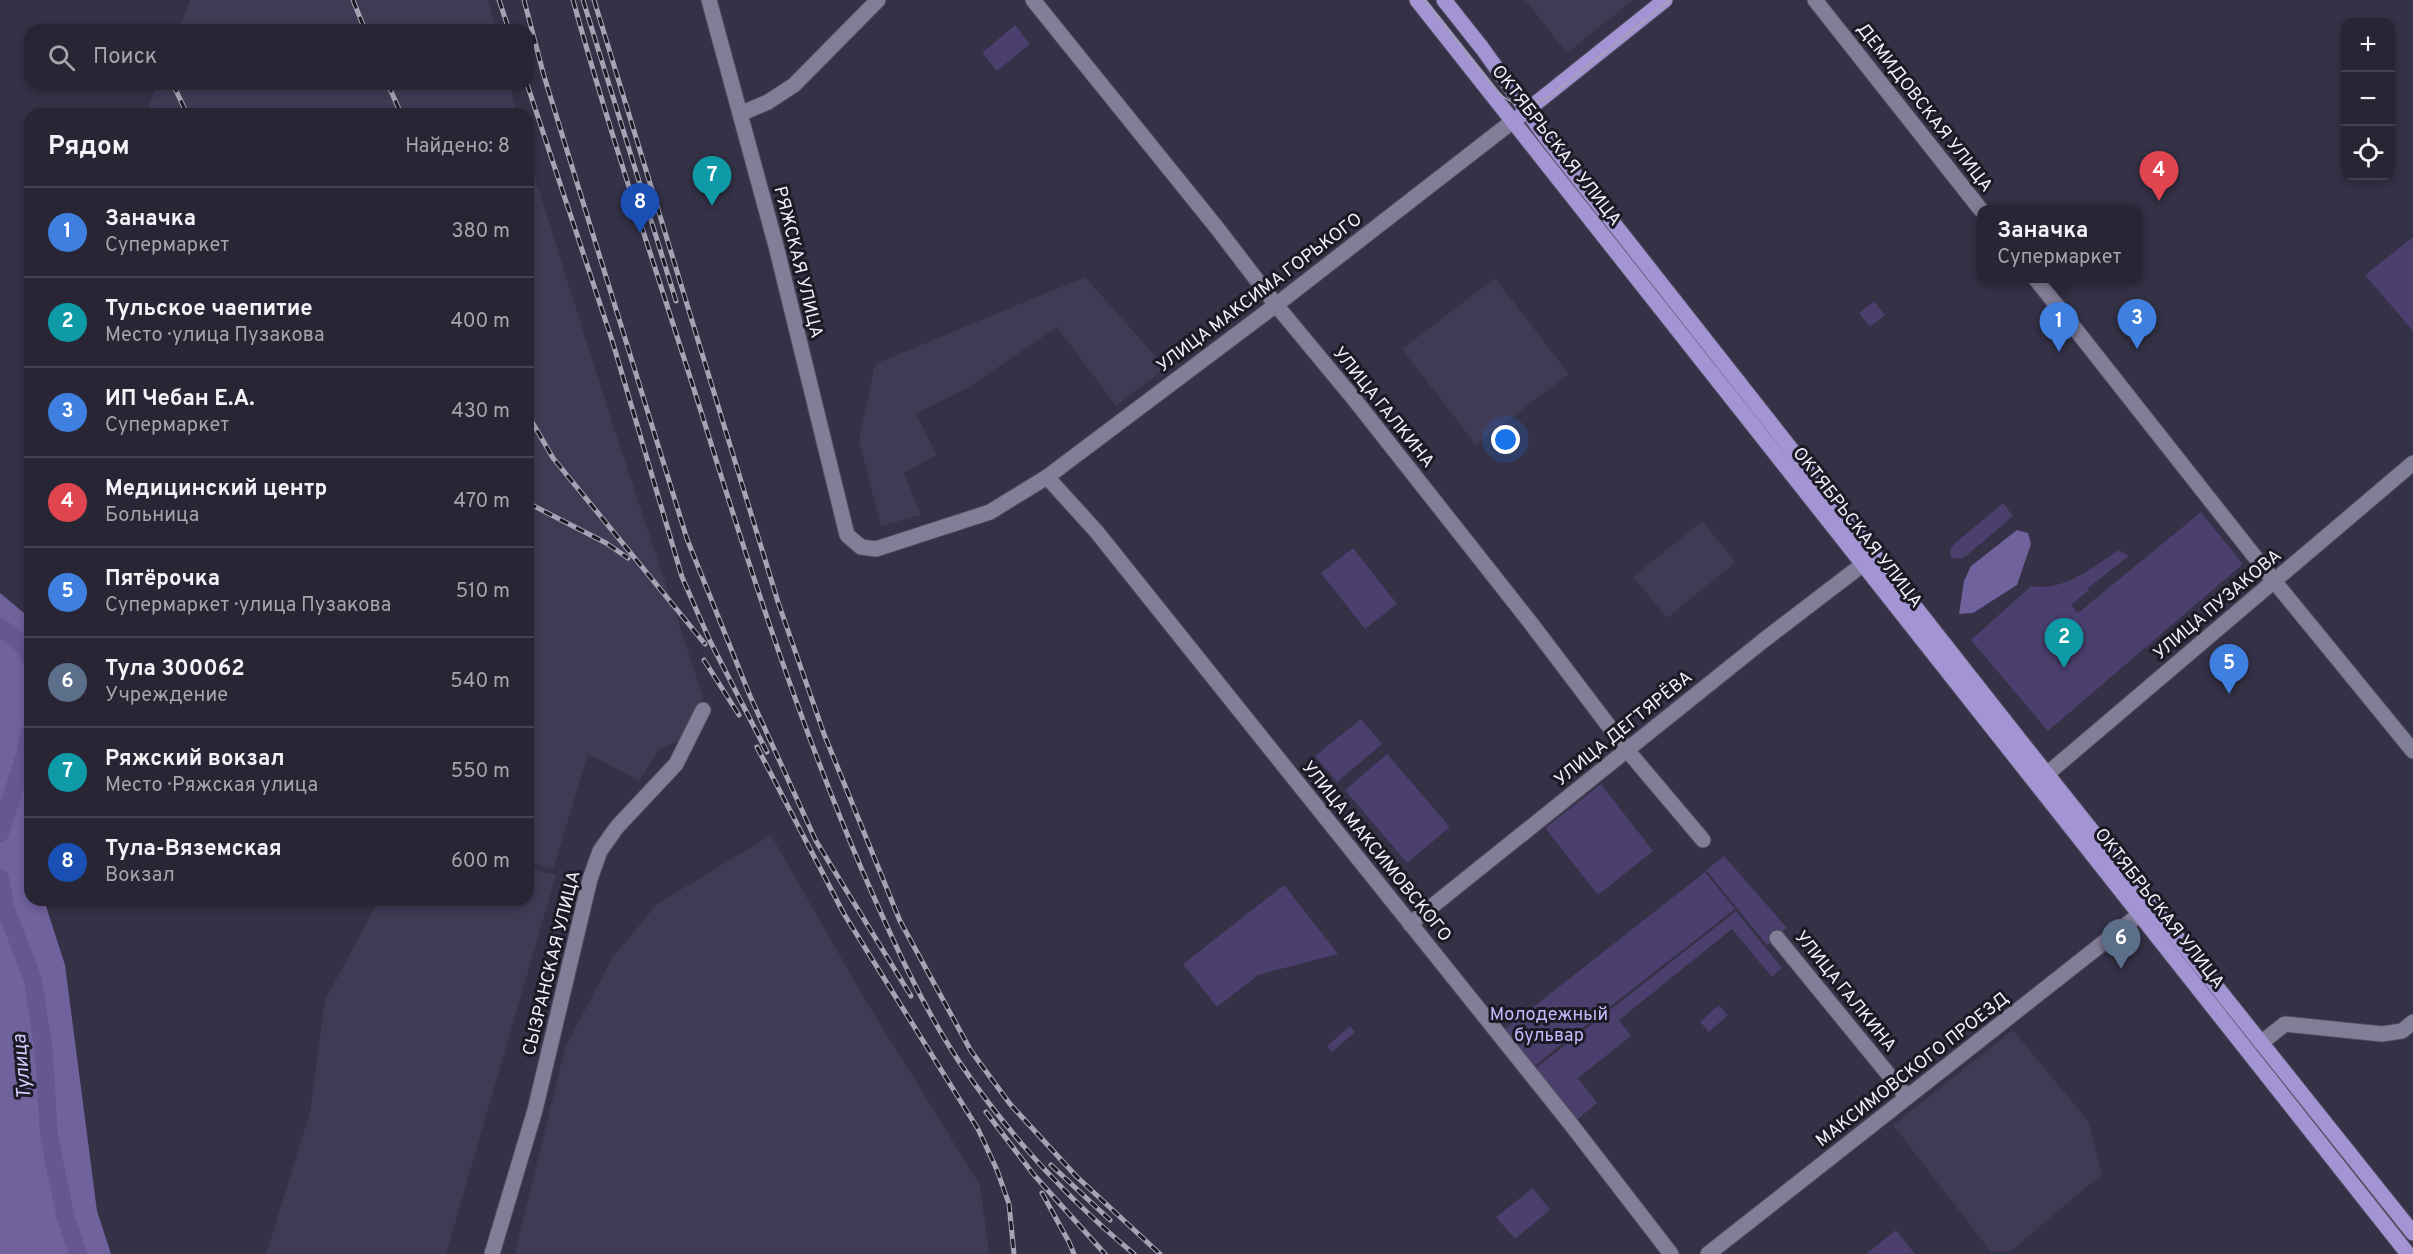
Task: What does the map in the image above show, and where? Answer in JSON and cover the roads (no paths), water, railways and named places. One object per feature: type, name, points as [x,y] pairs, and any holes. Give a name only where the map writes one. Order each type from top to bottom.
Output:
[{"type":"main road","name":"ОКТЯБРЬСКАЯ УЛИЦА","points":[[1417,0],[1862,565],[2025,757]]},
{"type":"main road","name":"ОКТЯБРЬСКАЯ УЛИЦА","points":[[1444,0],[1526,110],[2041,778],[2140,914],[2408,1254]]},
{"type":"main road","name":"УЛИЦА МАКСИМА ГОРЬКОГО","points":[[1513,121],[1665,0]]},
{"type":"main road","name":"ОКТЯБРЬСКАЯ УЛИЦА","points":[[2041,778],[2261,1043],[2413,1233]]},
{"type":"street","name":"РЯЖСКАЯ УЛИЦА","points":[[709,0],[776,246],[847,535]]},
{"type":"street","points":[[740,114],[768,102],[794,85],[878,0]]},
{"type":"street","name":"УЛИЦА ГАЛКИНА","points":[[1033,0],[1217,228],[1276,305],[1354,399],[1523,613],[1627,750],[1703,840]]},
{"type":"street","name":"ДЕМИДОВСКАЯ УЛИЦА","points":[[1815,0],[1977,205]]},
{"type":"street","name":"УЛИЦА МАКСИМА ГОРЬКОГО","points":[[847,535],[861,547],[876,549],[990,512],[1047,477],[1276,305],[1513,121]]},
{"type":"street","points":[[2038,283],[2274,581],[2413,751]]},
{"type":"street","name":"УЛИЦА ПУЗАКОВА","points":[[2041,778],[2413,463]]},
{"type":"street","name":"УЛИЦА МАКСИМОВСКОГО","points":[[1047,477],[1096,531],[1570,1123],[1671,1254]]},
{"type":"street","name":"УЛИЦА ДЕГТЯРЁВА","points":[[1410,924],[1764,640],[1862,565]]},
{"type":"street","name":"СЫЗРАНСКАЯ УЛИЦА","points":[[492,1254],[535,1110],[590,879],[600,852],[617,826],[676,764],[703,710]]},
{"type":"street","name":"МАКСИМОВСКОГО ПРОЕЗД","points":[[1708,1254],[2140,914]]},
{"type":"street","name":"УЛИЦА ГАЛКИНА","points":[[1777,938],[1907,1097]]},
{"type":"street","points":[[2261,1043],[2285,1024],[2382,1034],[2402,1031],[2413,1022]]},
{"type":"waterway","name":"Тулица","points":[[0,627],[24,645]]},
{"type":"waterway","name":"Тулица","points":[[0,833],[24,758]]},
{"type":"waterway","name":"Тулица","points":[[0,878],[5,907],[33,980],[44,1053],[49,1137],[65,1215],[78,1254]]},
{"type":"tram line","points":[[1425,0],[1498,92],[1509,101],[1522,104],[1535,103],[1549,97],[1670,0]]},
{"type":"railway","points":[[353,0],[363,24]]},
{"type":"railway","points":[[499,0],[507,24]]},
{"type":"railway","points":[[524,0],[530,24]]},
{"type":"railway","points":[[573,0],[620,158],[758,591],[839,815],[884,920],[945,1040],[998,1115],[1063,1188],[1134,1254]]},
{"type":"railway","points":[[583,0],[676,301]]},
{"type":"railway","points":[[594,0],[778,602],[824,734],[900,921],[971,1051],[1010,1104],[1076,1176],[1160,1254]]},
{"type":"railway","points":[[534,38],[687,539],[750,696],[816,841],[911,996]]},
{"type":"railway","points":[[176,90],[184,108]]},
{"type":"railway","points":[[391,90],[398,108]]},
{"type":"railway","points":[[529,90],[612,340],[682,577],[710,641],[767,752]]},
{"type":"railway","points":[[534,425],[553,458],[705,644]]},
{"type":"railway","points":[[534,506],[606,543],[628,558]]},
{"type":"railway","points":[[704,660],[739,715]]},
{"type":"railway","points":[[757,747],[844,914],[978,1129],[997,1170],[1009,1204],[1014,1254]]},
{"type":"railway","points":[[986,1112],[1034,1175],[1105,1254]]},
{"type":"railway","points":[[1051,1165],[1110,1220]]},
{"type":"railway","points":[[1042,1193],[1074,1254]]},
{"type":"place","name":"Медицинский центр","points":[[2159,201]]},
{"type":"place","name":"Ряжский вокзал","points":[[712,206]]},
{"type":"place","name":"Тула-Вяземская","points":[[640,233]]},
{"type":"place","name":"ИП Чебан Е.А.","points":[[2137,349]]},
{"type":"place","name":"Заначка","points":[[2059,352]]},
{"type":"place","name":"Тульское чаепитие","points":[[2064,668]]},
{"type":"place","name":"Пятёрочка","points":[[2229,694]]},
{"type":"place","name":"Тула 300062","points":[[2121,969]]},
{"type":"park label","name":"Молодежный бульвар","points":[[1549,1024]]}]
